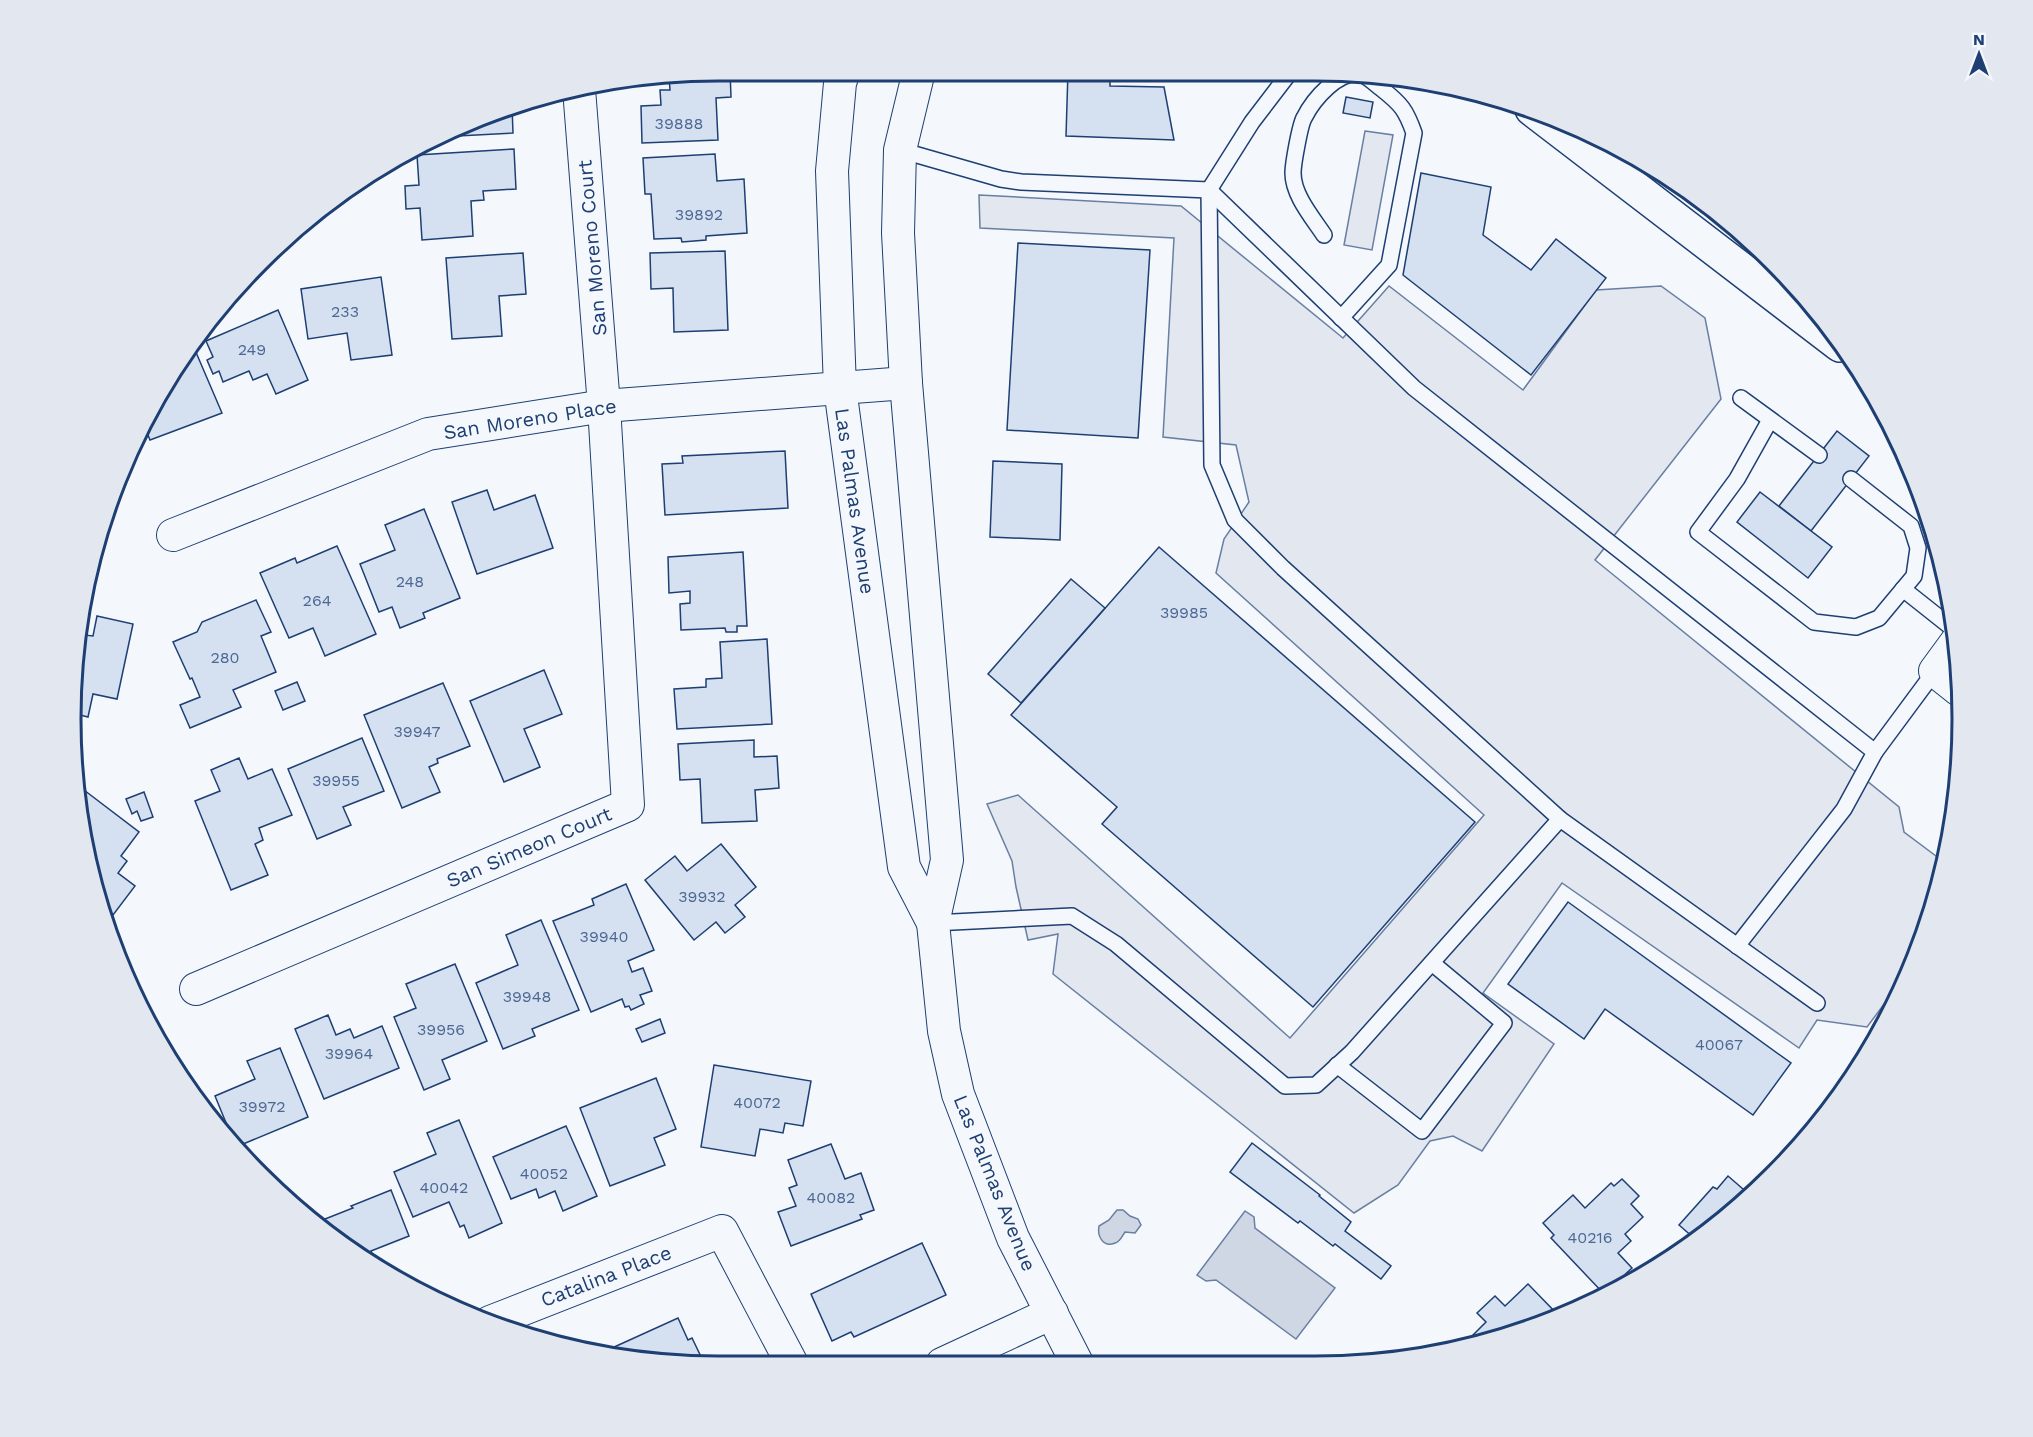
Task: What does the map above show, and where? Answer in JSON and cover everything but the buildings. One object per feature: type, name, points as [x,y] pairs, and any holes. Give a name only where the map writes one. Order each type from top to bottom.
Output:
[{"type":"main road","points":[[1561,132],[1819,329]]},
{"type":"street","name":"Las Palmas Avenue","points":[[841,81],[832,171],[840,388],[904,867],[933,923]]},
{"type":"street","name":"Las Palmas Avenue","points":[[916,81],[900,150],[898,233],[906,383],[947,860],[933,923],[944,1032],[958,1094],[1013,1238],[1074,1356]]},
{"type":"street","name":"San Moreno Court","points":[[580,97],[604,406]]},
{"type":"street","name":"San Moreno Place","points":[[173,535],[428,435],[604,406],[906,383]]},
{"type":"street","name":"San Simeon Court","points":[[196,989],[628,805],[604,406]]},
{"type":"street","name":"Catalina Place","points":[[502,1317],[722,1231],[788,1356]]},
{"type":"street","points":[[959,1356],[1052,1313]]},
{"type":"lane","points":[[1282,81],[1209,190],[1212,465],[1235,520],[1301,584],[1560,819],[1817,1003]]},
{"type":"lane","points":[[1324,235],[1298,193],[1293,173],[1303,119],[1321,94],[1334,81]]},
{"type":"lane","points":[[1341,318],[1389,265],[1414,133],[1408,114],[1400,103],[1375,84]]},
{"type":"lane","points":[[900,150],[1001,179],[1039,184],[1209,190],[1414,388],[1875,752]]},
{"type":"lane","points":[[1741,398],[1818,455]]},
{"type":"lane","points":[[1770,420],[1737,479],[1698,532],[1814,622],[1856,627],[1879,618],[1914,576],[1918,548],[1911,526],[1851,479]]},
{"type":"lane","points":[[1903,589],[1945,622]]},
{"type":"lane","points":[[1737,946],[1844,808],[1875,752],[1947,681]]},
{"type":"lane","points":[[933,923],[1072,916],[1116,944],[1285,1086],[1316,1085],[1352,1052],[1560,819]]},
{"type":"lane","points":[[1337,1065],[1422,1131],[1504,1023],[1432,963]]},
{"type":"shaded area","points":[[1365,131],[1393,135],[1372,250],[1344,245]]},
{"type":"shaded area","points":[[979,195],[1181,206],[1343,338],[1389,286],[1523,390],[1596,290],[1661,286],[1705,318],[1721,399],[1595,560],[1899,807],[1904,832],[1937,856],[1918,923],[1903,962],[1884,1005],[1867,1027],[1817,1020],[1799,1048],[1562,883],[1483,993],[1554,1044],[1482,1151],[1453,1136],[1430,1141],[1398,1185],[1354,1213],[1053,974],[1058,934],[1028,940],[1012,861],[987,804],[1018,795],[1290,1038],[1484,815],[1216,573],[1224,539],[1249,502],[1236,445],[1163,437],[1174,238],[980,228]]},
{"type":"shaded area","points":[[1117,1210],[1123,1210],[1138,1219],[1141,1225],[1135,1233],[1125,1232],[1118,1241],[1107,1244],[1100,1237],[1099,1226],[1109,1220]]},
{"type":"shaded area","points":[[1245,1211],[1254,1217],[1255,1228],[1335,1288],[1296,1339],[1216,1280],[1206,1281],[1197,1275]]}]
